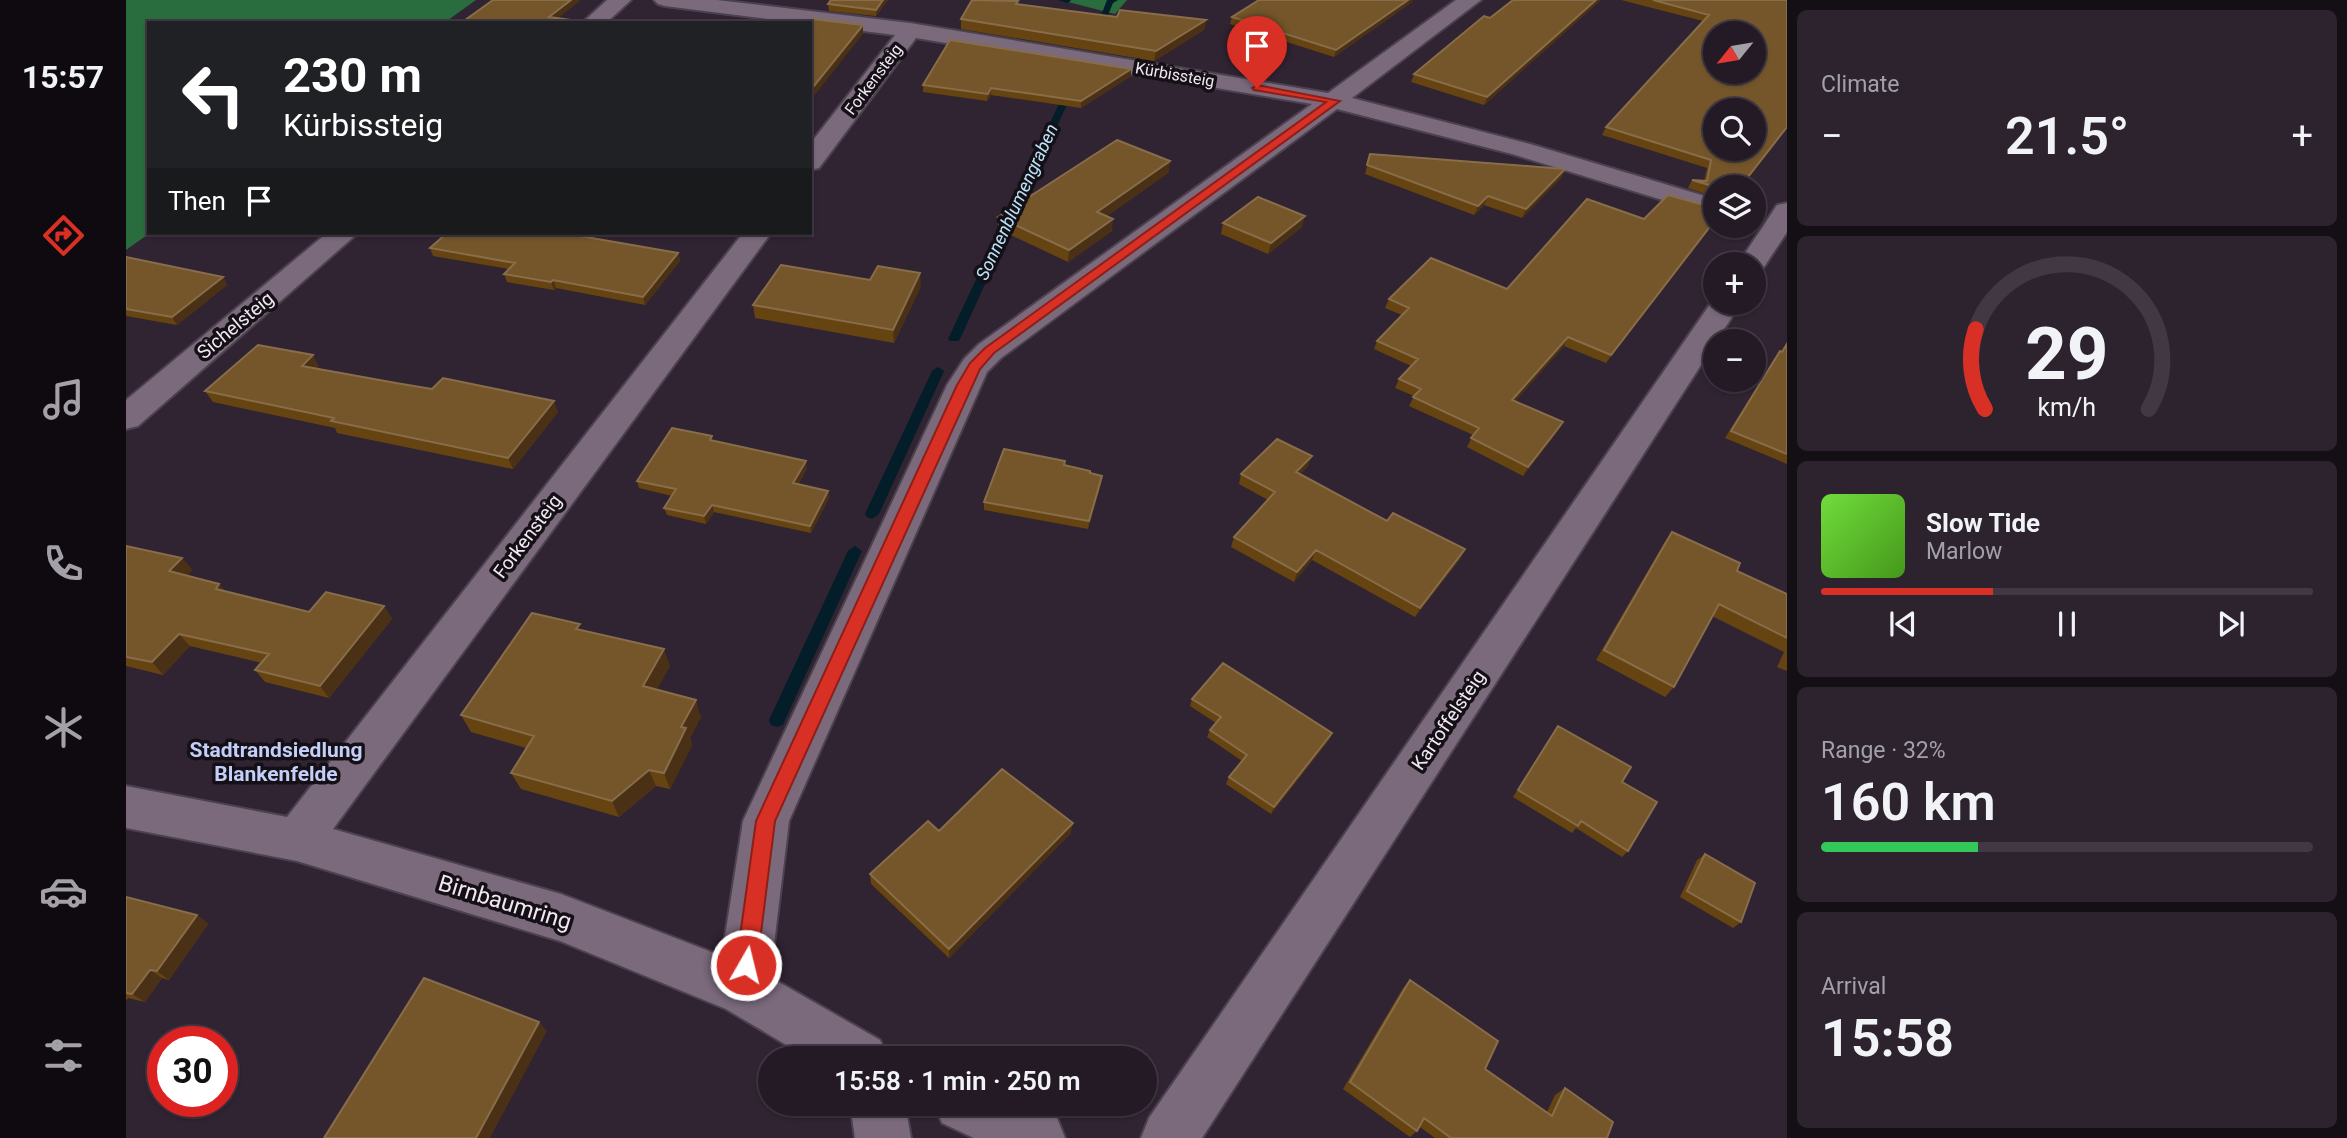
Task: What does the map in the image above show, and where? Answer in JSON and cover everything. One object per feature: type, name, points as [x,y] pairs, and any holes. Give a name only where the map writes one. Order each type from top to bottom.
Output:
[{"type":"street","points":[[595,21],[620,0]]},
{"type":"street","name":"Kürbissteig","points":[[665,0],[911,30],[1335,101],[1521,149],[1703,204]]},
{"type":"street","points":[[743,989],[766,821],[958,397],[975,366],[990,351],[1470,0]]},
{"type":"street","name":"Forkensteig","points":[[812,159],[911,30]]},
{"type":"street","points":[[1757,252],[1772,219]]},
{"type":"street","name":"Sichelsteig","points":[[126,418],[342,235]]},
{"type":"street","name":"Forkensteig","points":[[298,840],[755,235]]},
{"type":"street","name":"Kartoffelsteig","points":[[1169,1138],[1718,315]]},
{"type":"street","name":"Birnbaumring","points":[[126,807],[298,840],[561,918],[743,989],[840,1046]]},
{"type":"street","points":[[879,1116],[883,1138]]},
{"type":"street","points":[[988,1116],[1037,1138]]},
{"type":"green space","points":[[126,0],[476,0],[447,21],[147,21],[147,235],[126,250]]},
{"type":"green space","points":[[1060,0],[1127,0],[1115,14]]},
{"type":"building","points":[[493,0],[571,0],[549,17],[578,21],[464,21]]},
{"type":"building","points":[[831,0],[883,0],[876,10],[828,4]]},
{"type":"building","points":[[972,0],[1018,1],[1016,4],[1117,17],[1120,10],[1206,20],[1156,51],[961,19]]},
{"type":"building","points":[[1259,0],[1408,0],[1336,50],[1232,17]]},
{"type":"building","points":[[1513,0],[1596,0],[1487,97],[1414,74],[1484,16],[1490,18]]},
{"type":"building","points":[[1653,0],[1787,0],[1787,127],[1766,154],[1766,98],[1703,98],[1703,157],[1606,127],[1703,22],[1703,84],[1766,84],[1766,21],[1703,21],[1709,15]]},
{"type":"building","points":[[813,19],[863,25],[812,89],[812,21]]},
{"type":"building","points":[[950,40],[1131,69],[1081,101],[991,88],[988,94],[923,85]]},
{"type":"building","points":[[1117,140],[1170,161],[1097,212],[1113,219],[1069,250],[998,217]]},
{"type":"building","points":[[1370,154],[1565,169],[1526,209],[1488,196],[1478,206],[1367,165]]},
{"type":"building","points":[[1711,161],[1760,161],[1749,175],[1708,175]]},
{"type":"building","points":[[1668,195],[1703,205],[1703,236],[1611,355],[1568,337],[1512,400],[1563,422],[1528,467],[1471,438],[1479,428],[1413,397],[1421,389],[1399,379],[1418,359],[1377,341],[1409,308],[1389,299],[1431,258],[1507,289],[1587,199],[1644,219]]},
{"type":"building","points":[[1258,197],[1305,216],[1271,243],[1223,223]]},
{"type":"building","points":[[445,235],[574,235],[678,253],[643,297],[504,274],[515,263],[430,248]]},
{"type":"building","points":[[126,257],[223,277],[172,317],[126,309]]},
{"type":"building","points":[[781,265],[870,280],[878,266],[920,273],[893,330],[753,305]]},
{"type":"building","points":[[1787,344],[1787,454],[1731,431],[1755,392],[1766,392],[1766,374],[1780,351],[1782,352]]},
{"type":"building","points":[[258,345],[313,355],[302,366],[432,389],[443,378],[554,401],[508,458],[205,391]]},
{"type":"building","points":[[672,428],[712,436],[710,440],[806,461],[793,483],[828,491],[810,526],[712,505],[704,516],[664,508],[676,489],[637,481]]},
{"type":"building","points":[[1277,439],[1312,456],[1296,472],[1387,521],[1393,513],[1465,549],[1420,608],[1316,550],[1297,572],[1234,537],[1275,492],[1241,474]]},
{"type":"building","points":[[1004,449],[1065,461],[1064,465],[1102,476],[1089,521],[984,502]]},
{"type":"building","points":[[1672,532],[1740,563],[1737,571],[1787,594],[1787,638],[1719,604],[1674,687],[1604,650]]},
{"type":"building","points":[[126,546],[182,558],[169,571],[219,584],[216,589],[309,612],[326,592],[384,606],[320,686],[255,670],[269,654],[179,634],[152,662],[126,657]]},
{"type":"building","points":[[532,613],[580,624],[576,629],[664,649],[643,686],[696,700],[681,727],[686,728],[664,773],[649,770],[612,801],[511,773],[534,736],[461,715]]},
{"type":"building","points":[[1223,663],[1332,733],[1274,807],[1229,777],[1247,755],[1210,730],[1221,717],[1192,699]]},
{"type":"building","points":[[1558,726],[1631,767],[1622,782],[1657,802],[1628,851],[1581,821],[1578,826],[1518,790]]},
{"type":"building","points":[[1002,769],[1073,823],[949,949],[870,874],[928,821],[939,831]]},
{"type":"building","points":[[1705,854],[1755,883],[1741,922],[1687,891]]},
{"type":"building","points":[[126,897],[197,915],[157,971],[150,970],[132,994],[126,993]]},
{"type":"building","points":[[424,978],[539,1022],[476,1138],[324,1138]]},
{"type":"building","points":[[1410,980],[1498,1041],[1485,1069],[1552,1116],[1565,1088],[1613,1122],[1607,1138],[1451,1138],[1424,1118],[1417,1131],[1350,1082]]},
{"type":"waterway","points":[[1062,0],[1067,1]]},
{"type":"waterway","name":"Sonnenblumengraben","points":[[1097,32],[1110,1],[1114,0]]},
{"type":"waterway","name":"Sonnenblumengraben","points":[[954,339],[1070,89]]},
{"type":"waterway","name":"Sonnenblumengraben","points":[[872,514],[938,371]]},
{"type":"waterway","name":"Sonnenblumengraben","points":[[777,720],[855,551]]},
{"type":"district","name":"Stadtrandsiedlung Blankenfelde","points":[[276,762]]},
{"type":"route","points":[[746,965],[766,821],[975,366],[990,351],[1335,101],[1257,88]]}]
